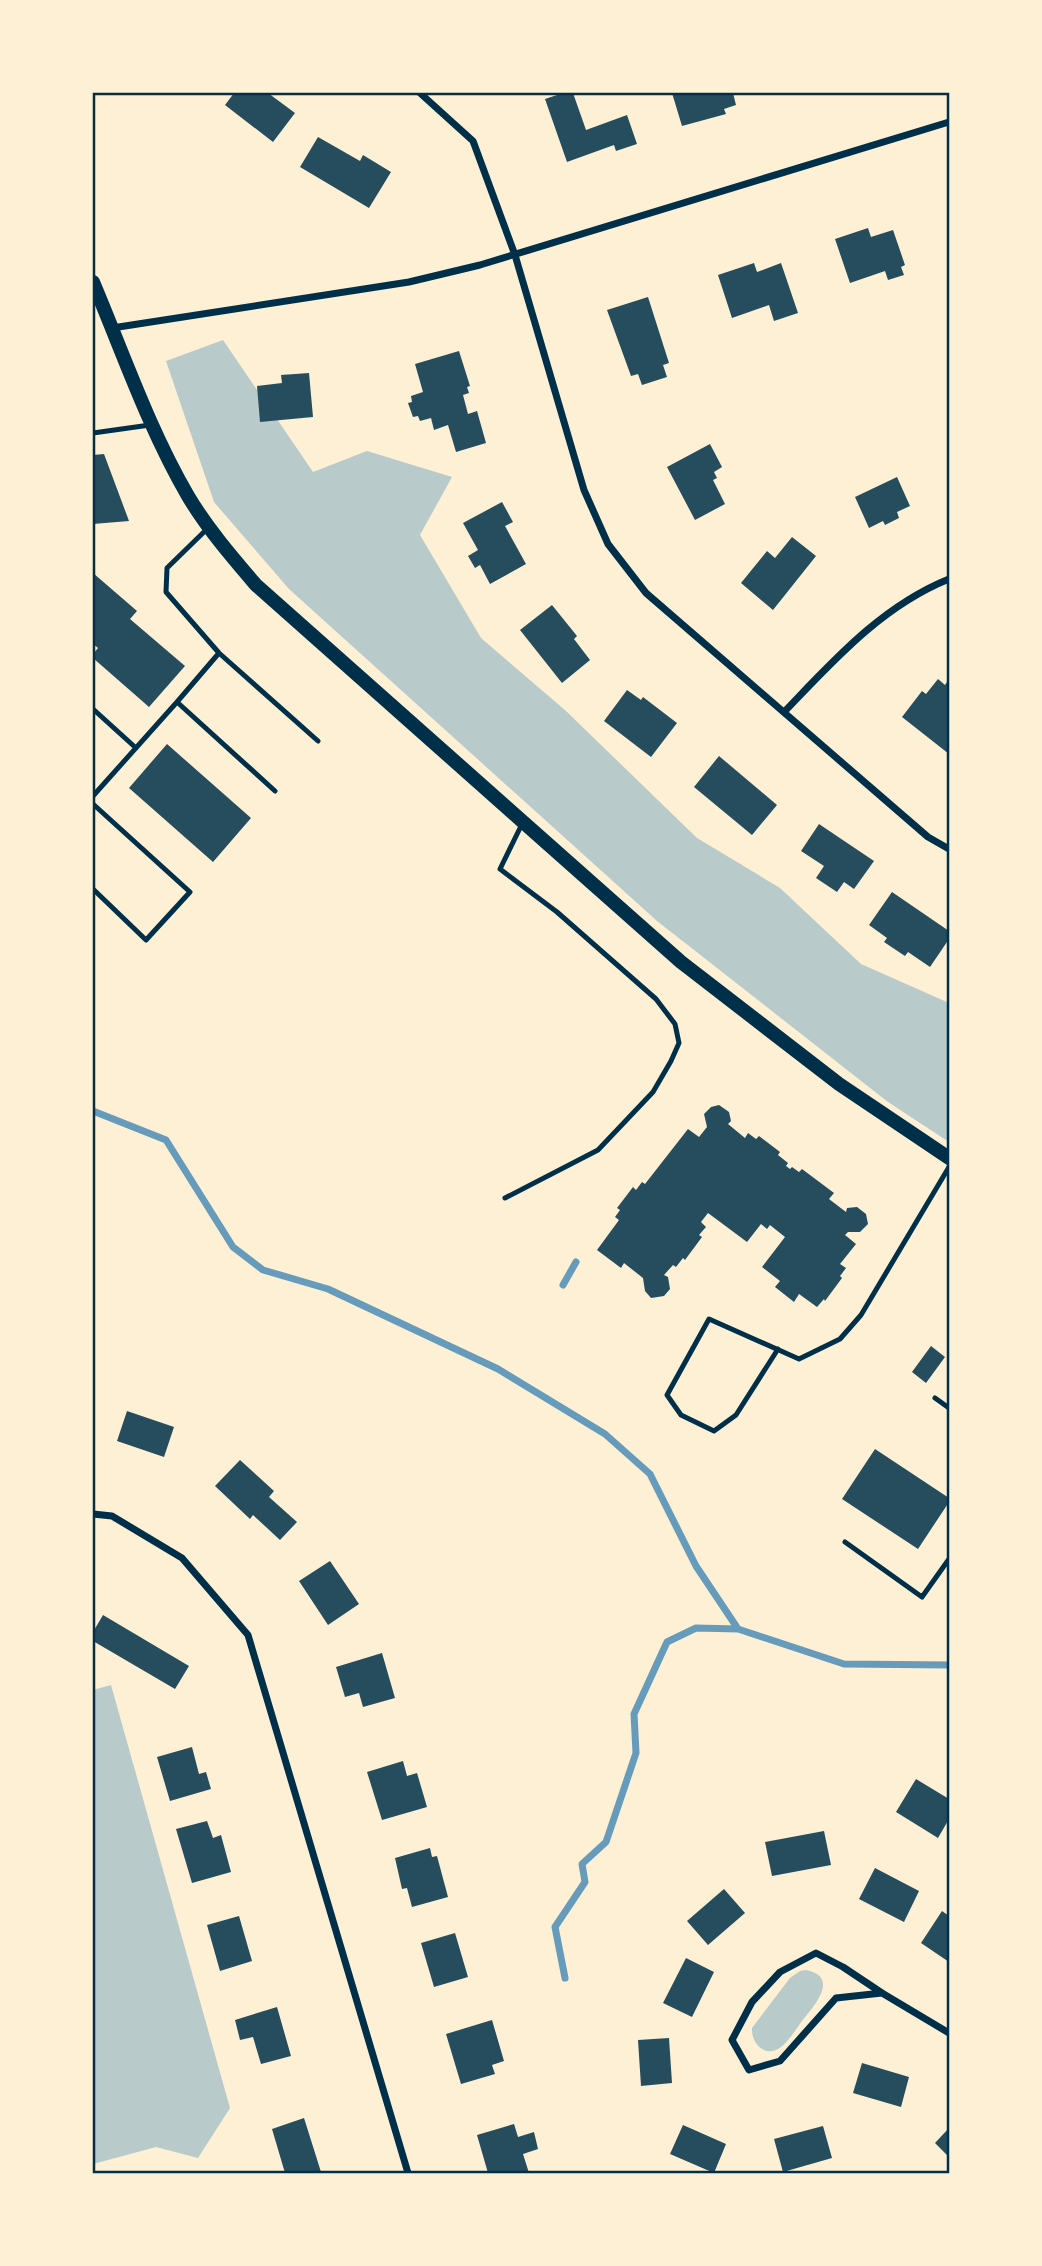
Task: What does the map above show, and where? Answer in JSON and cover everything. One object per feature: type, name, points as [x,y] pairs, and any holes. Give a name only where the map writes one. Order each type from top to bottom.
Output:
[{"type":"main road","points":[[93,282],[153,424],[188,496],[208,527],[256,585],[635,923],[729,1001],[849,1091],[949,1158]]},
{"type":"street","points":[[420,93],[473,141],[515,255],[584,490],[608,544],[646,593],[928,837],[949,849]]},
{"type":"street","points":[[112,328],[409,282],[480,265],[949,122]]},
{"type":"street","points":[[785,711],[849,645],[906,600],[949,579]]},
{"type":"street","points":[[93,1514],[113,1516],[182,1558],[248,1635],[408,2173]]},
{"type":"street","points":[[882,1993],[836,1998],[780,2061],[749,2070],[732,2040],[752,2002],[780,1972],[816,1953],[949,2033]]},
{"type":"lane","points":[[93,433],[153,424]]},
{"type":"lane","points":[[208,527],[167,568],[166,592],[219,653],[318,741]]},
{"type":"lane","points":[[93,796],[219,653]]},
{"type":"lane","points":[[177,702],[275,791]]},
{"type":"lane","points":[[93,709],[136,748]]},
{"type":"lane","points":[[93,804],[190,892],[146,940],[93,889]]},
{"type":"lane","points":[[505,1198],[598,1150],[653,1092],[679,1043],[675,1024],[656,999],[557,912],[500,869],[523,821]]},
{"type":"lane","points":[[778,1349],[736,1415],[714,1431],[681,1415],[667,1395],[709,1319],[778,1349],[799,1359],[840,1339],[861,1315],[949,1167]]},
{"type":"lane","points":[[935,1398],[949,1408]]},
{"type":"lane","points":[[845,1542],[922,1597],[949,1559]]},
{"type":"shaded area","points":[[223,340],[313,472],[367,451],[452,477],[420,535],[481,638],[566,711],[697,838],[780,888],[861,964],[949,1003],[949,1142],[888,1102],[657,921],[289,589],[214,502],[166,361]]},
{"type":"shaded area","points":[[111,1685],[230,2108],[198,2158],[156,2147],[93,2164],[93,1690]]},
{"type":"shaded area","points":[[806,1970],[822,1979],[823,1986],[817,2001],[784,2044],[770,2051],[761,2048],[754,2039],[752,2028],[790,1978]]},
{"type":"building","points":[[234,93],[268,93],[295,113],[273,142],[225,105]]},
{"type":"building","points":[[573,93],[586,130],[627,115],[637,144],[616,151],[614,145],[567,162],[545,99]]},
{"type":"building","points":[[672,93],[733,93],[736,105],[724,109],[726,114],[682,126]]},
{"type":"building","points":[[318,137],[360,161],[363,155],[391,172],[369,208],[300,167]]},
{"type":"building","points":[[868,228],[871,237],[893,230],[905,265],[901,267],[904,275],[888,280],[885,271],[850,283],[835,239]]},
{"type":"building","points":[[754,263],[757,272],[781,263],[798,313],[774,321],[769,305],[732,318],[718,275]]},
{"type":"building","points":[[648,297],[669,363],[663,365],[667,377],[642,385],[638,374],[631,376],[607,310]]},
{"type":"building","points":[[459,351],[470,386],[467,387],[469,393],[463,395],[468,414],[477,411],[486,443],[456,452],[448,425],[434,430],[431,418],[420,421],[418,416],[413,417],[408,403],[412,402],[411,396],[423,392],[415,364]]},
{"type":"building","points":[[309,373],[313,417],[260,422],[257,386],[282,383],[281,375]]},
{"type":"building","points":[[710,444],[722,467],[714,472],[717,478],[713,480],[725,504],[695,520],[667,467]]},
{"type":"building","points":[[104,454],[129,521],[93,524],[93,455]]},
{"type":"building","points":[[897,477],[910,506],[897,512],[899,518],[885,525],[883,521],[869,528],[855,497]]},
{"type":"building","points":[[502,502],[513,522],[505,526],[526,564],[490,584],[480,565],[475,568],[468,556],[478,550],[463,523]]},
{"type":"building","points":[[792,537],[816,556],[773,610],[741,583],[767,551],[775,558]]},
{"type":"building","points":[[93,573],[137,611],[130,619],[185,666],[149,707],[93,658],[98,648],[93,644]]},
{"type":"building","points":[[552,605],[577,636],[574,639],[590,660],[562,683],[520,630]]},
{"type":"building","points":[[938,679],[945,685],[949,679],[949,754],[902,717],[922,691],[926,694]]},
{"type":"building","points":[[627,690],[641,700],[643,697],[677,723],[651,757],[604,721]]},
{"type":"building","points":[[167,744],[251,818],[213,862],[129,788]]},
{"type":"building","points":[[719,756],[777,805],[752,835],[694,787]]},
{"type":"building","points":[[819,824],[874,861],[854,889],[844,882],[837,892],[816,878],[824,866],[801,851]]},
{"type":"building","points":[[892,892],[949,931],[949,939],[930,967],[908,952],[905,956],[884,942],[887,938],[869,925]]},
{"type":"building","points":[[719,1105],[729,1112],[731,1121],[728,1124],[745,1138],[748,1133],[756,1139],[759,1136],[780,1152],[778,1155],[788,1163],[786,1166],[799,1172],[802,1169],[834,1193],[829,1199],[846,1212],[847,1208],[857,1207],[866,1214],[868,1224],[860,1232],[848,1232],[845,1235],[856,1244],[840,1264],[846,1268],[840,1276],[842,1278],[825,1301],[824,1299],[817,1307],[799,1294],[794,1302],[775,1287],[780,1281],[762,1267],[785,1237],[770,1225],[767,1229],[761,1224],[747,1242],[708,1213],[701,1222],[706,1227],[699,1235],[702,1237],[685,1260],[683,1258],[676,1267],[673,1265],[664,1275],[668,1277],[670,1289],[664,1296],[651,1298],[645,1291],[643,1278],[624,1263],[621,1268],[597,1250],[619,1220],[615,1217],[620,1210],[617,1208],[633,1187],[636,1190],[642,1182],[645,1184],[688,1129],[699,1137],[707,1127],[704,1114],[711,1107]]},
{"type":"building","points":[[931,1346],[945,1357],[926,1383],[912,1372]]},
{"type":"building","points":[[127,1411],[174,1427],[164,1457],[117,1441]]},
{"type":"building","points":[[875,1449],[949,1498],[918,1549],[842,1499]]},
{"type":"building","points":[[240,1460],[274,1491],[269,1497],[297,1522],[280,1540],[253,1515],[250,1519],[215,1486]]},
{"type":"building","points":[[330,1561],[359,1604],[328,1625],[299,1581]]},
{"type":"building","points":[[103,1615],[189,1666],[175,1689],[93,1641],[93,1632]]},
{"type":"building","points":[[382,1653],[395,1698],[363,1707],[359,1693],[345,1697],[336,1667]]},
{"type":"building","points":[[192,1747],[199,1774],[206,1772],[211,1789],[170,1801],[157,1757]]},
{"type":"building","points":[[403,1761],[407,1776],[417,1773],[427,1807],[382,1820],[367,1772]]},
{"type":"building","points":[[916,1779],[949,1799],[949,1819],[938,1838],[896,1812]]},
{"type":"building","points":[[207,1821],[213,1838],[221,1835],[231,1872],[192,1883],[176,1829]]},
{"type":"building","points":[[824,1831],[831,1865],[772,1876],[765,1842]]},
{"type":"building","points":[[430,1848],[432,1857],[437,1856],[448,1897],[412,1907],[407,1888],[402,1889],[395,1858]]},
{"type":"building","points":[[875,1868],[919,1891],[904,1922],[859,1899]]},
{"type":"building","points":[[724,1889],[745,1913],[708,1945],[687,1921]]},
{"type":"building","points":[[942,1911],[949,1916],[949,1962],[921,1943]]},
{"type":"building","points":[[239,1916],[252,1961],[220,1971],[207,1925]]},
{"type":"building","points":[[455,1933],[468,1977],[434,1987],[421,1943]]},
{"type":"building","points":[[686,1958],[714,1972],[692,2017],[663,2003]]},
{"type":"building","points":[[277,2007],[291,2056],[261,2064],[253,2037],[240,2040],[235,2020]]},
{"type":"building","points":[[492,2020],[504,2061],[492,2065],[495,2074],[461,2084],[446,2034]]},
{"type":"building","points":[[669,2038],[672,2083],[641,2086],[638,2040]]},
{"type":"building","points":[[862,2063],[909,2077],[901,2107],[853,2093]]},
{"type":"building","points":[[304,2118],[321,2172],[285,2173],[272,2129]]},
{"type":"building","points":[[514,2124],[518,2137],[534,2132],[538,2149],[523,2154],[529,2173],[488,2173],[477,2135]]},
{"type":"building","points":[[683,2125],[726,2144],[714,2173],[670,2154]]},
{"type":"building","points":[[823,2126],[832,2158],[783,2172],[774,2139]]},
{"type":"building","points":[[949,2128],[949,2157],[935,2143]]},
{"type":"waterway","points":[[93,1111],[166,1140],[233,1247],[263,1270],[328,1289],[498,1369],[605,1434],[650,1474],[696,1566],[738,1629],[844,1664],[949,1665]]},
{"type":"waterway","points":[[563,1285],[576,1262]]},
{"type":"waterway","points":[[565,1978],[555,1927],[585,1882],[582,1864],[606,1842],[636,1753],[634,1714],[667,1642],[696,1628],[738,1629]]}]
